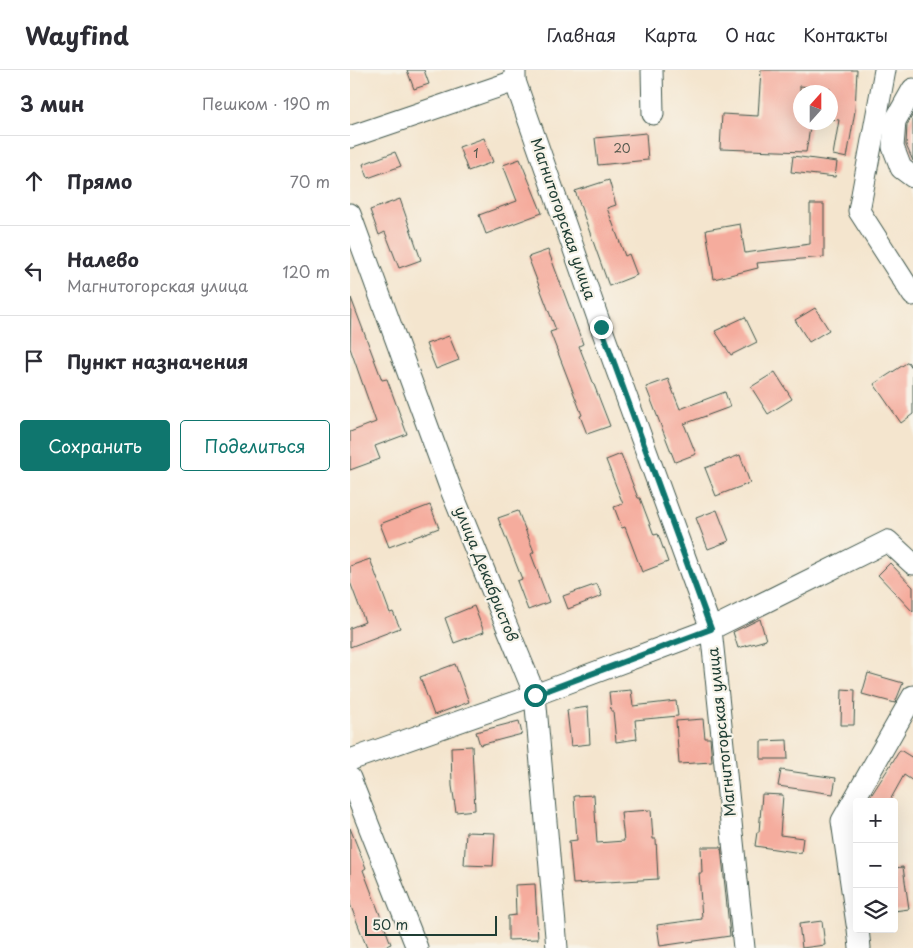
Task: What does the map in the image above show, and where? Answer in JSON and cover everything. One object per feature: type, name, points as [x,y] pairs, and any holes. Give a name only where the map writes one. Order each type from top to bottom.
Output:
[{"type":"street","points":[[652,70],[653,114]]},
{"type":"street","points":[[884,70],[859,211],[913,295]]},
{"type":"street","points":[[350,137],[515,76]]},
{"type":"street","name":"Магнитогорская улица","points":[[515,76],[604,336],[711,629],[744,948]]},
{"type":"street","points":[[913,89],[895,121],[893,147],[900,168],[913,176]]},
{"type":"street","name":"улица Декабристов","points":[[350,214],[451,490],[535,695],[557,948]]},
{"type":"street","points":[[350,760],[535,695],[711,629],[888,541],[913,564]]},
{"type":"street","points":[[853,897],[842,822],[913,696]]},
{"type":"street","points":[[350,778],[418,948]]},
{"type":"street","points":[[858,933],[860,948]]},
{"type":"building","points":[[407,70],[424,70],[429,84],[414,89]]},
{"type":"building","points":[[761,70],[857,70],[855,111],[847,158],[833,155],[839,120],[838,85],[793,85],[793,130],[810,130],[806,152],[720,149],[722,114],[758,116]]},
{"type":"building","points":[[913,114],[913,161],[906,145],[907,125]]},
{"type":"building","points":[[646,133],[648,160],[598,165],[595,138]]},
{"type":"building","points":[[484,138],[493,162],[468,171],[459,147]]},
{"type":"building","points":[[395,152],[401,166],[368,178],[363,164]]},
{"type":"building","points":[[793,156],[837,162],[835,177],[791,172]]},
{"type":"building","points":[[520,159],[542,213],[486,234],[479,215],[517,201],[503,165]]},
{"type":"building","points":[[609,180],[616,205],[607,208],[625,256],[629,254],[637,275],[609,286],[575,191]]},
{"type":"building","points":[[400,199],[421,260],[399,268],[385,232],[379,235],[370,210]]},
{"type":"building","points":[[810,204],[824,204],[824,257],[757,263],[758,268],[714,279],[706,230],[740,224],[745,253],[810,244]]},
{"type":"building","points":[[548,250],[583,344],[579,346],[610,426],[587,434],[580,416],[582,415],[550,332],[556,330],[528,257]]},
{"type":"building","points":[[351,298],[382,380],[387,379],[407,434],[375,446],[380,459],[350,470],[350,432],[376,422],[350,348]]},
{"type":"building","points":[[815,308],[829,330],[809,342],[795,320]]},
{"type":"building","points":[[745,317],[757,342],[731,355],[715,331]]},
{"type":"building","points":[[449,336],[459,360],[436,369],[426,344]]},
{"type":"building","points":[[908,362],[913,369],[913,414],[901,423],[874,384]]},
{"type":"building","points":[[775,372],[792,399],[768,414],[751,387]]},
{"type":"building","points":[[668,379],[680,409],[725,392],[730,407],[684,424],[696,454],[675,462],[646,387]]},
{"type":"building","points":[[621,454],[654,535],[658,534],[668,562],[642,572],[625,527],[622,528],[614,507],[623,504],[606,460]]},
{"type":"building","points":[[740,455],[750,483],[716,496],[705,468]]},
{"type":"building","points":[[430,505],[439,528],[389,547],[380,524]]},
{"type":"building","points":[[717,510],[729,541],[708,549],[696,518]]},
{"type":"building","points":[[518,511],[534,552],[531,554],[549,602],[528,610],[517,581],[522,579],[498,518]]},
{"type":"building","points":[[370,559],[390,613],[393,612],[400,628],[350,647],[350,628],[365,622],[350,582],[350,566]]},
{"type":"building","points":[[890,563],[913,587],[913,612],[878,575]]},
{"type":"building","points":[[597,584],[602,596],[568,609],[563,596]]},
{"type":"building","points":[[474,606],[484,632],[454,643],[445,618]]},
{"type":"building","points":[[760,619],[766,640],[738,648],[733,632]]},
{"type":"building","points":[[455,664],[469,702],[434,715],[420,677]]},
{"type":"building","points":[[868,673],[903,683],[895,703],[862,694]]},
{"type":"building","points":[[842,689],[855,690],[854,725],[841,725]]},
{"type":"building","points":[[631,690],[633,706],[676,701],[678,716],[635,720],[637,739],[616,742],[609,692]]},
{"type":"building","points":[[588,707],[590,744],[571,746],[567,710]]},
{"type":"building","points":[[703,719],[705,738],[710,738],[712,762],[679,764],[676,721]]},
{"type":"building","points":[[519,721],[522,734],[480,745],[476,732]]},
{"type":"building","points":[[787,740],[788,759],[761,759],[761,741]]},
{"type":"building","points":[[472,746],[475,810],[456,812],[452,786],[451,747]]},
{"type":"building","points":[[900,750],[913,758],[913,781],[904,775],[891,798],[870,798]]},
{"type":"building","points":[[781,770],[836,778],[833,794],[778,786]]},
{"type":"building","points":[[762,794],[783,795],[780,835],[803,838],[801,853],[755,846],[757,832],[759,832]]},
{"type":"building","points":[[594,795],[597,843],[624,841],[621,812],[651,810],[653,839],[656,839],[658,879],[573,884],[569,841],[577,840],[574,796]]},
{"type":"building","points":[[350,828],[366,868],[363,870],[391,944],[381,948],[367,948],[350,904]]},
{"type":"building","points":[[466,832],[495,833],[493,866],[464,865]]},
{"type":"building","points":[[701,847],[721,847],[730,936],[660,946],[657,925],[702,919],[699,873],[702,873]]},
{"type":"building","points":[[903,867],[909,909],[898,910],[898,888],[898,868]]},
{"type":"building","points":[[535,884],[538,939],[508,940],[508,916],[516,915],[515,885]]},
{"type":"building","points":[[822,921],[825,945],[802,948],[799,924]]},
{"type":"route","points":[[535,695],[711,629],[601,327]]}]
